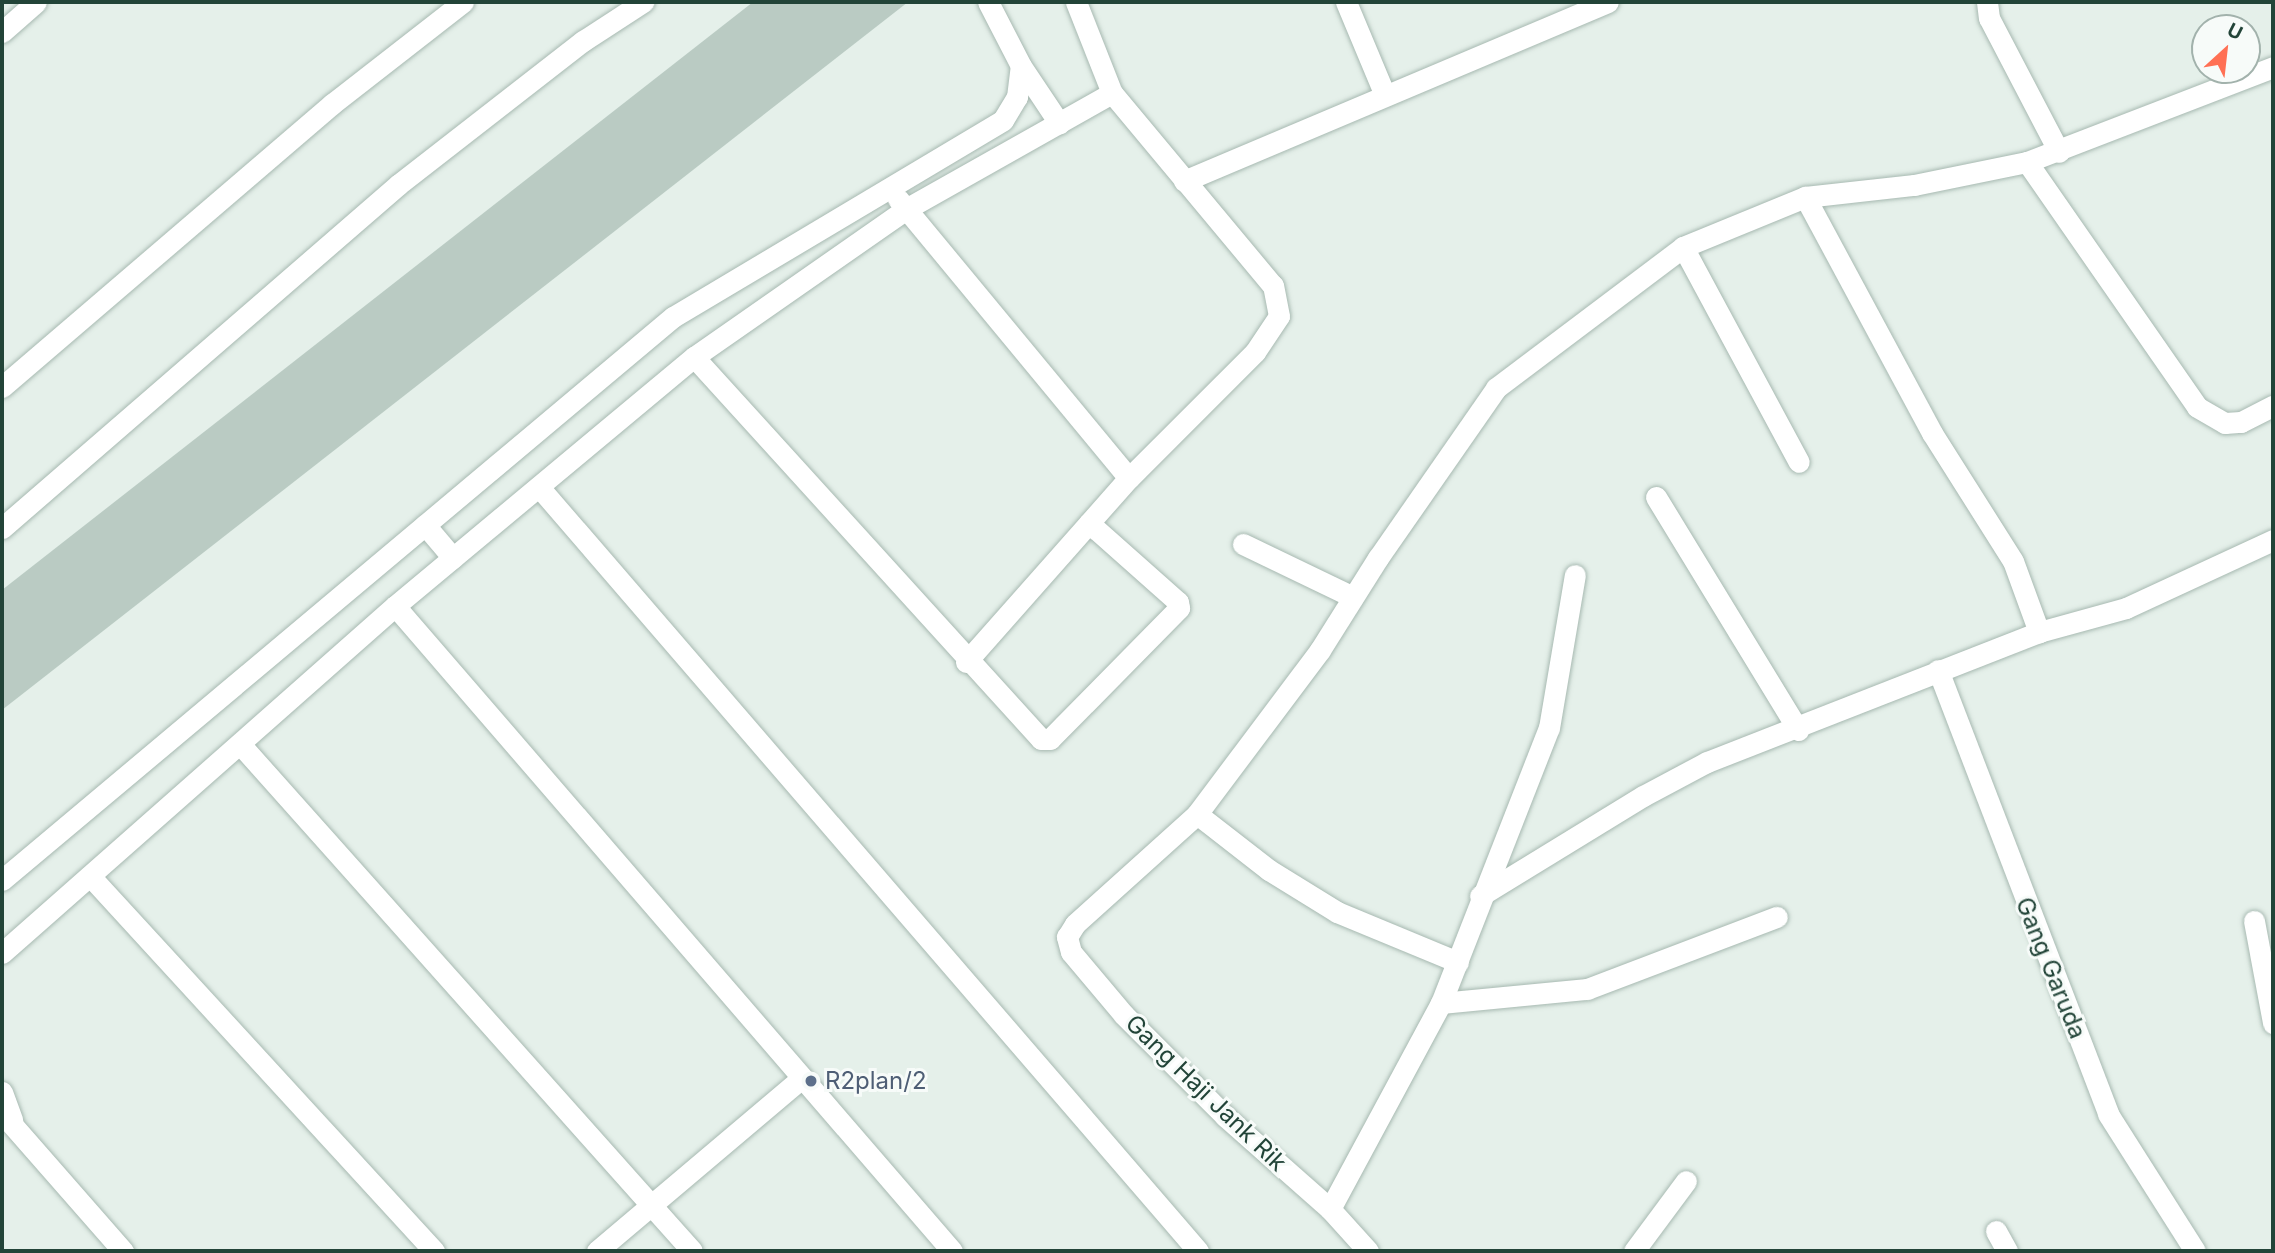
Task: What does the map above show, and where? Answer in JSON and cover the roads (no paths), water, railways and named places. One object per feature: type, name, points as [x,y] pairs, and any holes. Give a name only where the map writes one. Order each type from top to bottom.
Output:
[{"type":"street","points":[[2,32],[36,2]]},
{"type":"street","points":[[2,387],[332,104],[463,2]]},
{"type":"street","points":[[2,528],[399,184],[583,41],[643,2]]},
{"type":"street","points":[[988,2],[1021,66],[1059,123]]},
{"type":"street","points":[[966,662],[1129,478],[1255,352],[1279,316],[1273,286],[1112,93],[1076,2]]},
{"type":"street","points":[[1346,2],[1384,93]]},
{"type":"street","points":[[1184,181],[1577,8],[1608,2]]},
{"type":"street","points":[[1987,2],[1989,18],[2059,152]]},
{"type":"street","points":[[2,880],[673,317],[980,134],[1012,111],[1021,66]]},
{"type":"street","points":[[1458,962],[1337,912],[1269,870],[1197,814],[1320,650],[1353,597],[1496,388],[1683,247],[1805,197],[1914,185],[2027,162],[2059,152],[2273,67]]},
{"type":"street","points":[[2,953],[395,606],[694,357],[906,209],[1112,93]]},
{"type":"street","points":[[980,134],[997,158]]},
{"type":"street","points":[[2027,162],[2197,407],[2225,423],[2241,422],[2273,406]]},
{"type":"street","points":[[889,188],[1129,478]]},
{"type":"street","points":[[1805,197],[1932,433],[2013,561],[2039,632]]},
{"type":"street","points":[[1683,247],[1799,462]]},
{"type":"street","points":[[694,357],[966,662],[1041,738],[1050,740],[1175,616],[1178,601],[1089,523]]},
{"type":"street","points":[[539,487],[1198,1251]]},
{"type":"street","points":[[1656,497],[1798,730]]},
{"type":"street","points":[[425,526],[453,558]]},
{"type":"street","points":[[1480,896],[1707,762],[1798,730],[1938,670],[2039,632],[2126,608],[2273,540]]},
{"type":"street","points":[[1243,544],[1353,597]]},
{"type":"street","points":[[1330,1209],[1441,1003],[1480,896],[1549,728],[1575,575]]},
{"type":"street","points":[[395,606],[951,1251]]},
{"type":"street","name":"Gang Garuda","points":[[1938,670],[2108,1114],[2195,1251]]},
{"type":"street","points":[[240,744],[653,1202],[692,1251]]},
{"type":"street","name":"Gang Haji Jank Rik","points":[[1197,814],[1075,924],[1067,937],[1071,952],[1124,1015],[1225,1116],[1330,1209],[1368,1251]]},
{"type":"street","points":[[90,876],[434,1251]]},
{"type":"street","points":[[1441,1003],[1587,989],[1777,917]]},
{"type":"street","points":[[2253,920],[2273,1023]]},
{"type":"street","points":[[597,1251],[802,1078]]},
{"type":"street","points":[[2,1092],[7,1116],[123,1251]]},
{"type":"street","points":[[1634,1251],[1686,1181]]},
{"type":"street","points":[[1996,1231],[2007,1251]]},
{"type":"place","name":"R2plan/2","points":[[811,1081]]}]
